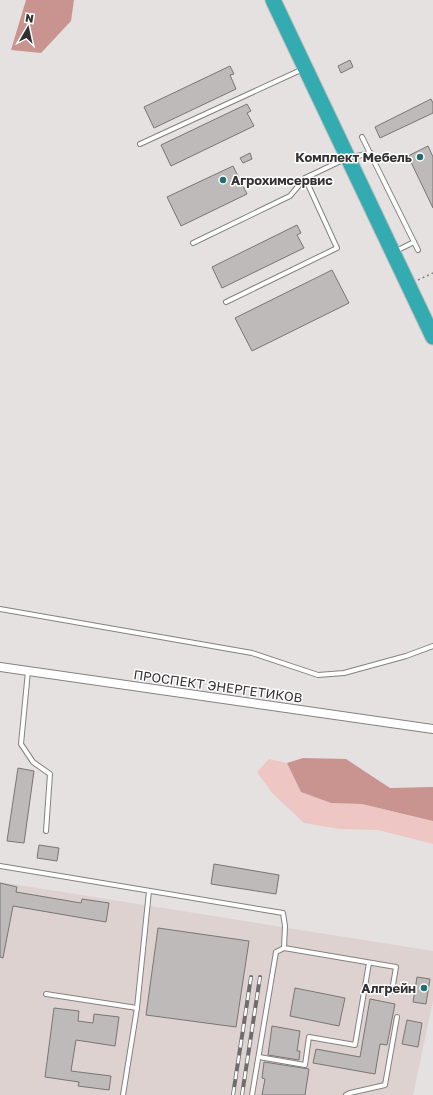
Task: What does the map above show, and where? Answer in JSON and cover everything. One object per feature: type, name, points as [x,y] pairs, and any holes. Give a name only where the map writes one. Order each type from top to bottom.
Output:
[{"type":"highway","points":[[273,0],[433,337]]},
{"type":"street","name":"ПРОСПЕКТ ЭНЕРГЕТИКОВ","points":[[0,667],[433,729]]},
{"type":"lane","points":[[140,144],[306,68]]},
{"type":"lane","points":[[362,136],[418,250]]},
{"type":"lane","points":[[193,243],[290,196],[305,178],[348,158],[371,153]]},
{"type":"lane","points":[[226,302],[337,248],[305,178]]},
{"type":"lane","points":[[393,253],[414,242]]},
{"type":"lane","points":[[0,609],[252,653],[318,674],[344,673],[406,656],[433,646]]},
{"type":"lane","points":[[28,670],[21,744],[33,762],[50,774],[46,831]]},
{"type":"lane","points":[[0,866],[283,913],[285,926],[284,948]]},
{"type":"lane","points":[[123,1095],[137,1008],[149,891]]},
{"type":"lane","points":[[252,1095],[276,952],[284,948],[396,967],[392,991]]},
{"type":"lane","points":[[259,1057],[305,1065],[309,1037],[355,1045],[369,963]]},
{"type":"lane","points":[[46,994],[137,1008]]},
{"type":"lane","points":[[346,1095],[385,1085],[397,1017]]},
{"type":"path","points":[[408,284],[433,273]]},
{"type":"shaded area","points":[[26,0],[74,0],[71,21],[41,53],[11,50]]},
{"type":"shaded area","points":[[303,758],[346,759],[390,788],[433,787],[433,821],[362,804],[331,803],[301,792],[287,763]]},
{"type":"shaded area","points":[[269,759],[287,763],[301,792],[331,803],[362,804],[433,821],[433,844],[378,830],[339,829],[304,823],[272,793],[257,772]]},
{"type":"shaded area","points":[[0,882],[433,951],[433,1001],[413,1095],[0,1095]]},
{"type":"building","points":[[350,60],[353,67],[341,73],[338,66]]},
{"type":"building","points":[[230,66],[234,74],[230,75],[236,89],[154,128],[144,107]]},
{"type":"building","points":[[431,99],[433,103],[433,113],[380,138],[375,127]]},
{"type":"building","points":[[247,104],[251,111],[247,113],[254,126],[171,166],[161,145]]},
{"type":"building","points":[[428,146],[433,157],[433,208],[408,156]]},
{"type":"building","points":[[250,153],[252,159],[243,163],[240,158]]},
{"type":"building","points":[[233,166],[247,194],[181,226],[167,197]]},
{"type":"building","points":[[297,225],[301,233],[297,235],[304,248],[222,288],[212,267]]},
{"type":"building","points":[[332,270],[349,303],[252,351],[235,318]]},
{"type":"building","points":[[18,768],[34,771],[24,843],[7,841]]},
{"type":"building","points":[[39,845],[59,848],[57,861],[37,858]]},
{"type":"building","points":[[214,864],[279,875],[276,894],[211,884]]},
{"type":"building","points":[[0,883],[17,887],[16,892],[81,903],[82,899],[109,903],[106,922],[13,906],[3,958],[0,957]]},
{"type":"building","points":[[158,928],[249,941],[236,1027],[146,1015]]},
{"type":"building","points":[[417,977],[430,979],[426,1004],[413,1002]]},
{"type":"building","points":[[295,988],[345,998],[339,1026],[290,1016]]},
{"type":"building","points":[[370,999],[395,1004],[387,1045],[380,1044],[375,1074],[313,1063],[316,1049],[360,1057]]},
{"type":"building","points":[[54,1008],[79,1011],[78,1021],[93,1023],[94,1014],[119,1017],[115,1046],[76,1040],[71,1071],[111,1076],[109,1090],[78,1086],[79,1082],[45,1077]]},
{"type":"building","points":[[407,1020],[422,1023],[418,1047],[402,1044]]},
{"type":"building","points":[[272,1026],[300,1031],[297,1051],[300,1051],[299,1060],[268,1055]]},
{"type":"building","points":[[264,1062],[309,1069],[305,1095],[262,1095],[265,1079],[262,1078]]},
{"type":"railway","points":[[233,1095],[251,977]]},
{"type":"railway","points":[[242,1095],[260,977]]},
{"type":"place","name":"Комплект Мебель","points":[[420,157]]},
{"type":"place","name":"Агрохимсервис","points":[[223,180]]},
{"type":"place","name":"Алгрейн","points":[[424,988]]}]
